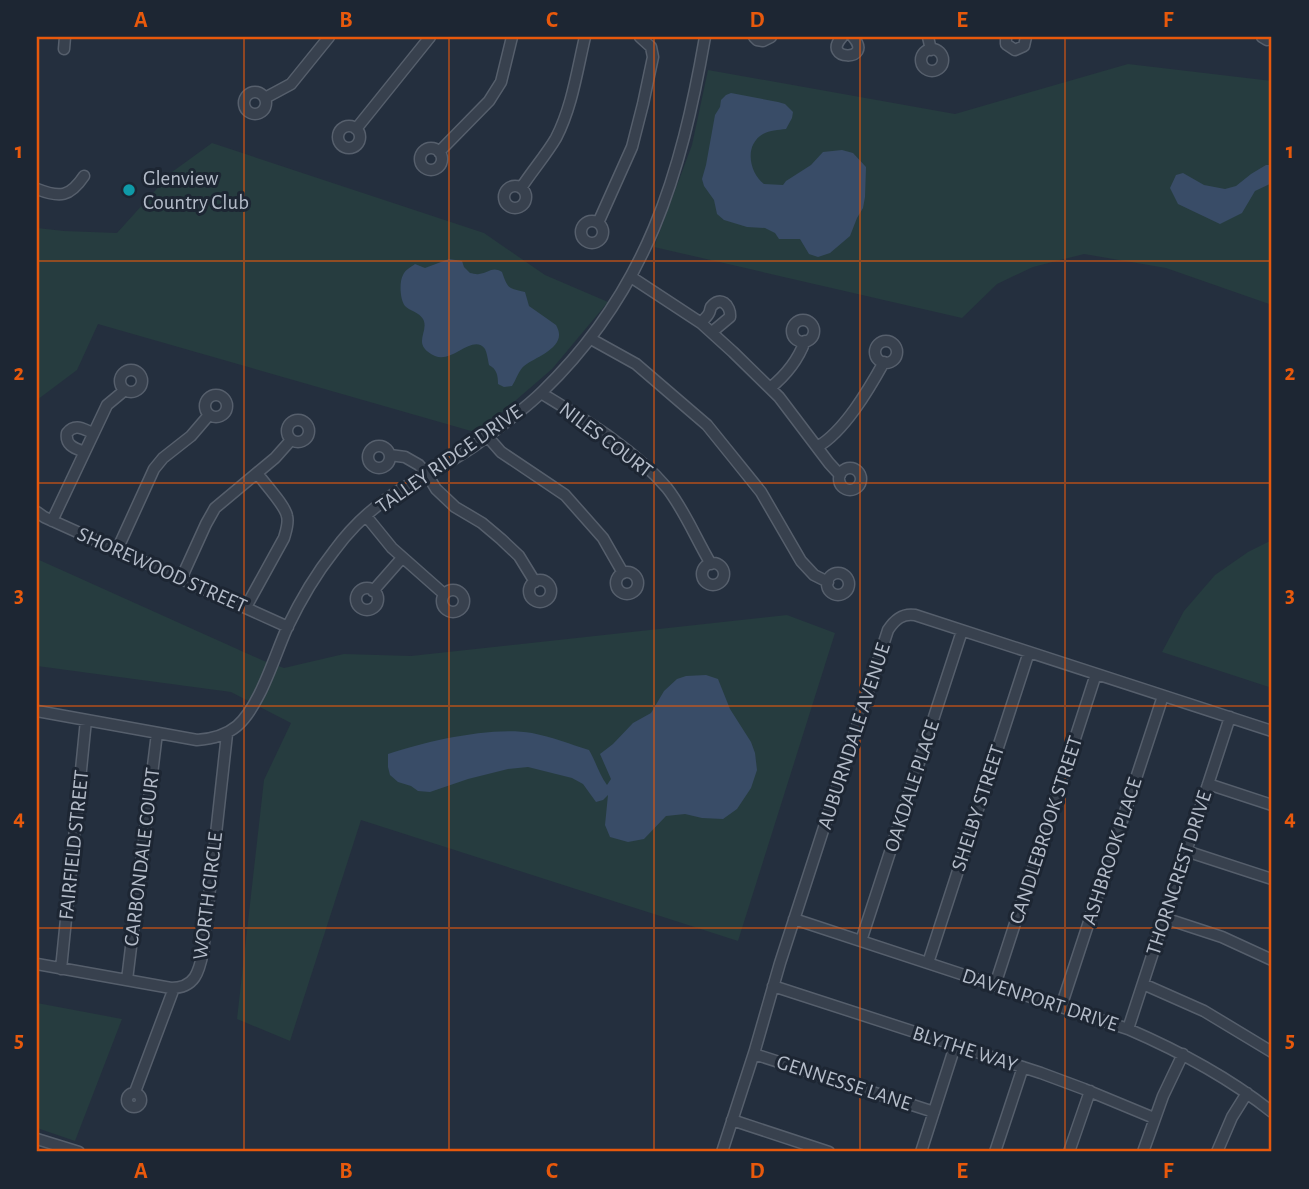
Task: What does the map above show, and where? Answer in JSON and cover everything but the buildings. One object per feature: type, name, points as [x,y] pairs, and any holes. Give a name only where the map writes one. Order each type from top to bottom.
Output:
[{"type":"street","points":[[64,49],[65,37]]},
{"type":"street","points":[[265,98],[291,84],[329,37]]},
{"type":"street","points":[[356,129],[430,37]]},
{"type":"street","points":[[439,152],[489,101],[501,82],[512,37]]},
{"type":"street","points":[[521,188],[554,141],[562,124],[570,103],[584,37]]},
{"type":"street","points":[[598,223],[632,146],[643,104],[653,57],[651,47],[640,37]]},
{"type":"street","name":"TALLEY RIDGE DRIVE","points":[[227,734],[246,717],[258,697],[311,582],[335,549],[366,516],[393,495],[465,453],[541,393],[591,339],[608,315],[631,277],[659,220],[686,130],[705,37]]},
{"type":"street","points":[[754,37],[764,41],[771,37]]},
{"type":"street","points":[[842,37],[837,48],[847,57],[858,49],[858,42],[853,37]]},
{"type":"street","points":[[928,37],[930,50]]},
{"type":"street","points":[[1006,37],[1006,44],[1015,50],[1024,46],[1026,37]]},
{"type":"street","points":[[1262,37],[1272,39]]},
{"type":"street","points":[[37,189],[62,195],[75,189],[84,176]]},
{"type":"street","points":[[631,277],[712,332],[779,397],[828,463],[841,475]]},
{"type":"street","points":[[701,323],[713,304],[727,304],[730,317],[712,332]]},
{"type":"street","points":[[591,339],[636,364],[707,425],[761,492],[802,561],[814,575],[828,582]]},
{"type":"street","points":[[770,388],[794,363],[805,341]]},
{"type":"street","points":[[817,447],[826,442],[852,412],[869,390],[884,362]]},
{"type":"street","points":[[52,521],[107,405],[125,390]]},
{"type":"street","name":"NILES COURT","points":[[541,393],[584,419],[640,460],[667,489],[711,564]]},
{"type":"street","points":[[117,550],[154,469],[163,458],[191,436],[209,415]]},
{"type":"street","points":[[84,452],[70,446],[67,433],[79,427],[93,433]]},
{"type":"street","points":[[487,436],[501,452],[565,495],[603,538],[623,573]]},
{"type":"street","points":[[181,579],[215,508],[275,458],[291,440]]},
{"type":"street","points":[[390,455],[409,458],[419,465],[436,489],[455,507],[482,523],[519,556],[535,582]]},
{"type":"street","points":[[246,607],[284,538],[288,517],[257,473]]},
{"type":"street","name":"SHOREWOOD STREET","points":[[37,512],[288,627]]},
{"type":"street","points":[[366,516],[392,548],[444,594]]},
{"type":"street","points":[[373,591],[402,558]]},
{"type":"street","name":"AUBURNDALE AVENUE","points":[[722,1152],[888,629],[898,618],[910,614],[1272,731]]},
{"type":"street","name":"OAKDALE PLACE","points":[[861,941],[962,631]]},
{"type":"street","name":"SHELBY STREET","points":[[928,963],[1029,652]]},
{"type":"street","name":"CANDLEBROOK STREET","points":[[995,985],[1096,674]]},
{"type":"street","name":"ASHBROOK PLACE","points":[[1061,1007],[1163,696]]},
{"type":"street","points":[[37,711],[197,740],[227,734]]},
{"type":"street","name":"THORNCREST DRIVE","points":[[1128,1029],[1230,717]]},
{"type":"street","name":"FAIRFIELD STREET","points":[[61,969],[86,720]]},
{"type":"street","name":"CARBONDALE COURT","points":[[127,980],[157,733]]},
{"type":"street","name":"WORTH CIRCLE","points":[[174,988],[188,985],[194,979],[203,952],[227,734]]},
{"type":"street","points":[[1208,784],[1272,805]]},
{"type":"street","points":[[1186,851],[1272,878]]},
{"type":"street","points":[[1164,918],[1222,937],[1272,960]]},
{"type":"street","name":"DAVENPORT DRIVE","points":[[794,919],[1128,1029],[1202,1064],[1272,1112]]},
{"type":"street","points":[[37,964],[174,988],[135,1092]]},
{"type":"street","points":[[1143,984],[1204,1011],[1272,1052]]},
{"type":"street","name":"BLYTHE WAY","points":[[773,986],[1023,1067],[1154,1118]]},
{"type":"street","points":[[921,1152],[955,1046]]},
{"type":"street","name":"GENNESSE LANE","points":[[754,1054],[934,1112]]},
{"type":"street","points":[[1143,1152],[1154,1118],[1183,1054]]},
{"type":"street","points":[[995,1152],[1023,1067]]},
{"type":"street","points":[[1069,1152],[1090,1091]]},
{"type":"street","points":[[1217,1152],[1232,1117],[1247,1093]]},
{"type":"street","points":[[732,1121],[829,1152]]},
{"type":"street","points":[[37,1139],[79,1152]]},
{"type":"green space","points":[[1128,64],[1272,81],[1272,305],[1166,268],[1084,254],[1033,267],[997,284],[962,318],[654,247],[692,145],[708,70],[955,114]]},
{"type":"green space","points":[[212,143],[484,233],[545,275],[608,302],[552,369],[478,433],[98,324],[77,370],[37,400],[37,228],[117,233],[172,172]]},
{"type":"green space","points":[[1272,540],[1272,688],[1162,652],[1184,611],[1215,575],[1248,552]]},
{"type":"green space","points":[[37,559],[284,668],[344,654],[411,656],[787,615],[835,633],[738,941],[361,820],[290,1041],[237,1019],[264,780],[291,723],[231,692],[37,666]]},
{"type":"green space","points":[[37,1003],[122,1019],[75,1141],[37,1128]]},
{"type":"water","points":[[731,93],[785,104],[793,112],[786,129],[766,133],[753,145],[752,166],[764,184],[783,185],[811,165],[823,152],[842,150],[853,153],[866,167],[863,208],[850,236],[830,253],[818,257],[809,254],[800,239],[779,239],[775,233],[765,228],[747,227],[724,220],[717,214],[714,200],[702,179],[715,115],[721,100]]},
{"type":"water","points":[[1266,165],[1272,165],[1272,183],[1255,191],[1242,213],[1220,224],[1178,204],[1170,188],[1176,175],[1183,173],[1204,185],[1225,189],[1236,186]]},
{"type":"water","points":[[449,259],[462,261],[470,273],[493,270],[502,272],[509,287],[525,292],[529,306],[556,325],[559,333],[555,345],[524,366],[512,386],[504,387],[498,384],[485,349],[480,345],[468,346],[442,357],[435,356],[424,347],[423,319],[403,303],[402,278],[415,264],[425,268]]},
{"type":"water","points":[[706,675],[718,679],[730,709],[755,753],[757,770],[751,788],[737,809],[723,819],[685,814],[666,816],[644,839],[628,842],[610,837],[605,825],[608,795],[596,802],[583,784],[572,778],[528,767],[468,779],[430,792],[418,791],[398,782],[390,775],[388,754],[460,736],[516,731],[589,750],[607,785],[611,779],[600,754],[633,723],[651,713],[664,691],[677,679]]},
{"type":"place","name":"Glenview Country Club","points":[[129,190]]}]
